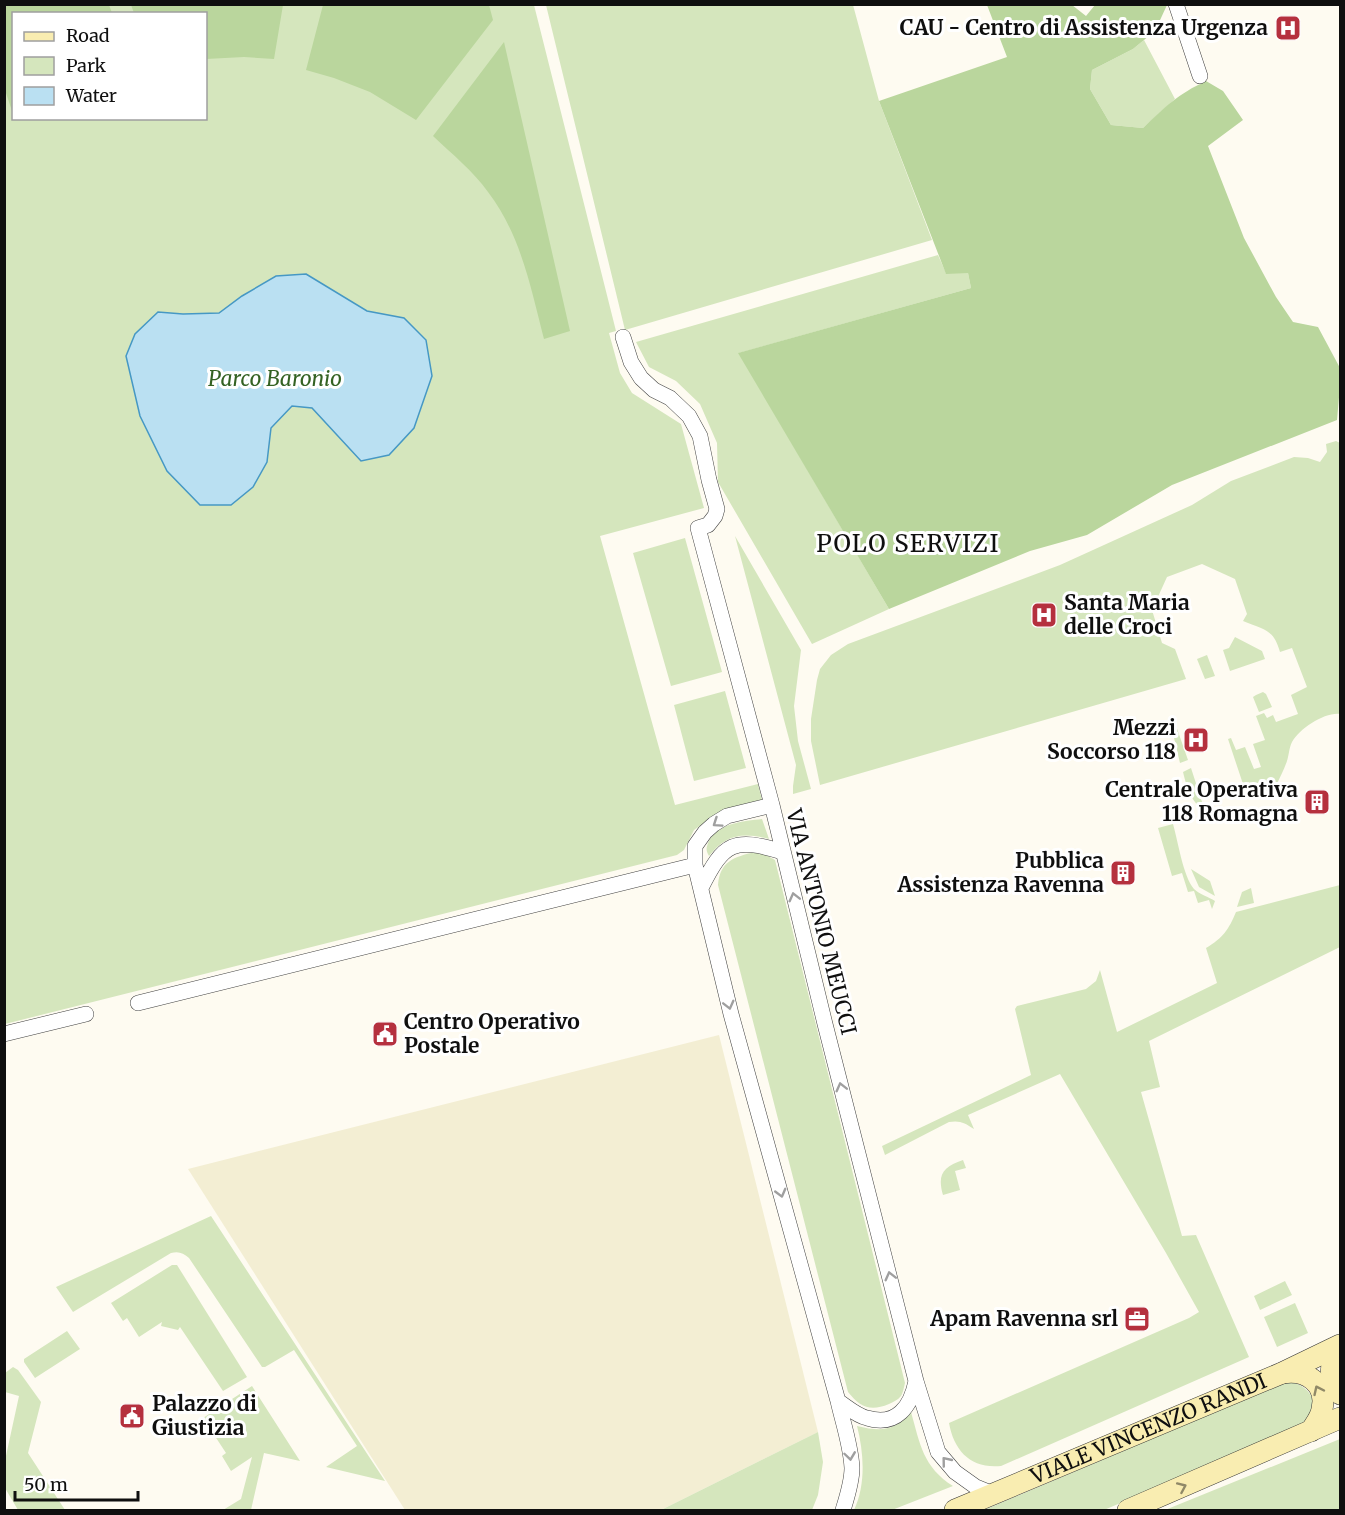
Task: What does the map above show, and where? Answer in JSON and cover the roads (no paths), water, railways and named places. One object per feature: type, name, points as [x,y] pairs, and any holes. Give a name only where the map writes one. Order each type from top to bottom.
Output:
[{"type":"street","points":[[1176,4],[1200,76]]},
{"type":"street","points":[[623,337],[631,362],[641,378],[654,390],[670,398],[689,416],[700,436],[717,509],[708,525],[698,528],[772,805]]},
{"type":"street","name":"VIA ANTONIO MEUCCI","points":[[843,1510],[852,1470],[849,1448],[731,1014],[695,865],[695,846],[714,824],[727,816],[772,805],[916,1381],[938,1452],[955,1472],[976,1487],[993,1494]]},
{"type":"street","points":[[701,888],[719,856],[729,848],[743,843],[759,844],[783,852]]},
{"type":"street","points":[[138,1003],[695,865]]},
{"type":"street","points":[[4,1034],[86,1014]]},
{"type":"street","points":[[1341,1346],[1332,1363],[1331,1374],[1333,1384],[1341,1394]]},
{"type":"street","name":"VIALE VINCENZO RANDI","points":[[955,1510],[1341,1346]]},
{"type":"street","points":[[1282,1373],[1301,1373],[1310,1377],[1322,1392],[1322,1411],[1311,1431]]},
{"type":"street","points":[[838,1401],[865,1418],[878,1420],[890,1418],[902,1412],[910,1402],[916,1381]]},
{"type":"street","points":[[1128,1510],[1341,1418]]},
{"type":"water","points":[[306,274],[367,311],[404,318],[426,340],[432,376],[414,428],[389,455],[361,461],[312,408],[292,406],[271,428],[267,462],[253,487],[231,505],[200,505],[167,471],[140,416],[126,356],[135,334],[158,312],[219,313],[276,276]]},
{"type":"place","name":"CAU - Centro di Assistenza Urgenza","points":[[1288,28]]},
{"type":"place","name":"Santa Maria delle Croci","points":[[1044,615]]},
{"type":"place","name":"Mezzi Soccorso 118","points":[[1196,740]]},
{"type":"place","name":"Centrale Operativa 118 Romagna","points":[[1317,802]]},
{"type":"place","name":"Pubblica Assistenza Ravenna","points":[[1123,873]]},
{"type":"place","name":"Centro Operativo Postale","points":[[385,1034]]},
{"type":"place","name":"Apam Ravenna srl","points":[[1137,1319]]},
{"type":"place","name":"Palazzo di Giustizia","points":[[132,1416]]},
{"type":"district","name":"POLO SERVIZI","points":[[908,544]]},
{"type":"park label","name":"Parco Baronio","points":[[275,379]]}]
